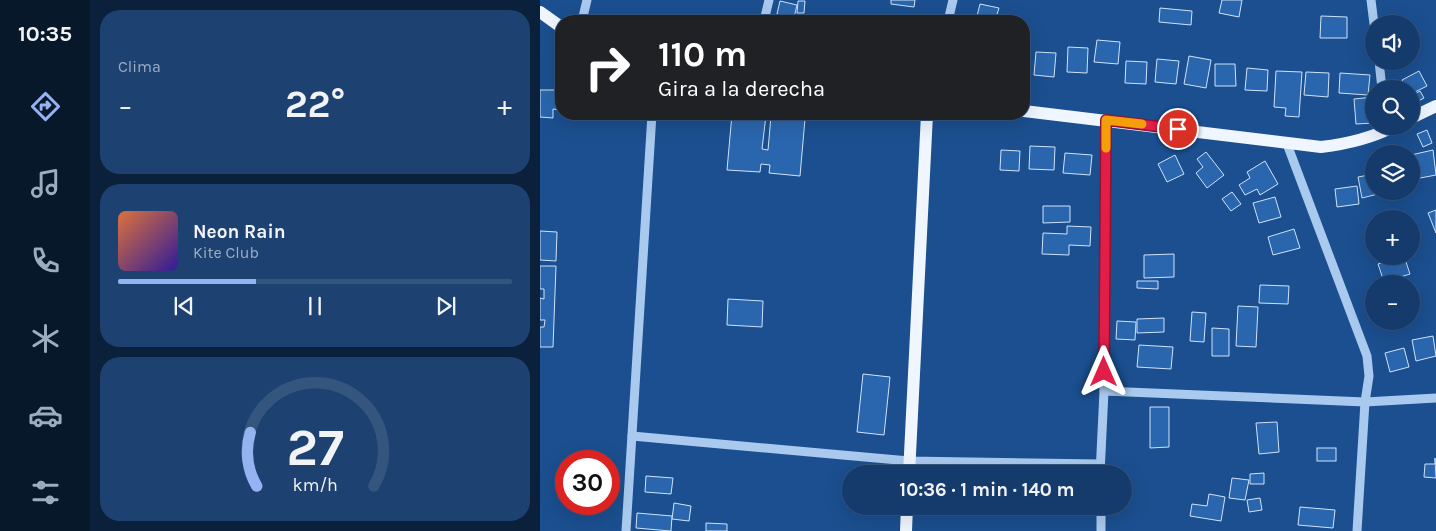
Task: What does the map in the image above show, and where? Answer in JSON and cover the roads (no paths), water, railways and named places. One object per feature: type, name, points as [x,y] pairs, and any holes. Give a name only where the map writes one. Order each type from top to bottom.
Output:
[{"type":"main road","points":[[540,12],[555,23]]},
{"type":"main road","points":[[1420,114],[1436,106]]},
{"type":"main road","points":[[1030,112],[1321,147],[1342,145],[1370,135]]},
{"type":"main road","points":[[909,465],[927,120]]},
{"type":"main road","points":[[906,531],[907,515]]},
{"type":"street","points":[[583,15],[587,0]]},
{"type":"street","points":[[765,15],[769,0]]},
{"type":"street","points":[[949,15],[953,0]]},
{"type":"street","points":[[1371,0],[1373,15]]},
{"type":"street","points":[[626,531],[652,120]]},
{"type":"street","points":[[1052,465],[1100,464],[1104,391],[1106,120]]},
{"type":"street","points":[[1287,144],[1367,356],[1369,376],[1365,402],[1357,531]]},
{"type":"street","points":[[1104,391],[1365,402],[1436,398]]},
{"type":"street","points":[[632,436],[883,465]]},
{"type":"street","points":[[1101,515],[1101,531]]}]
